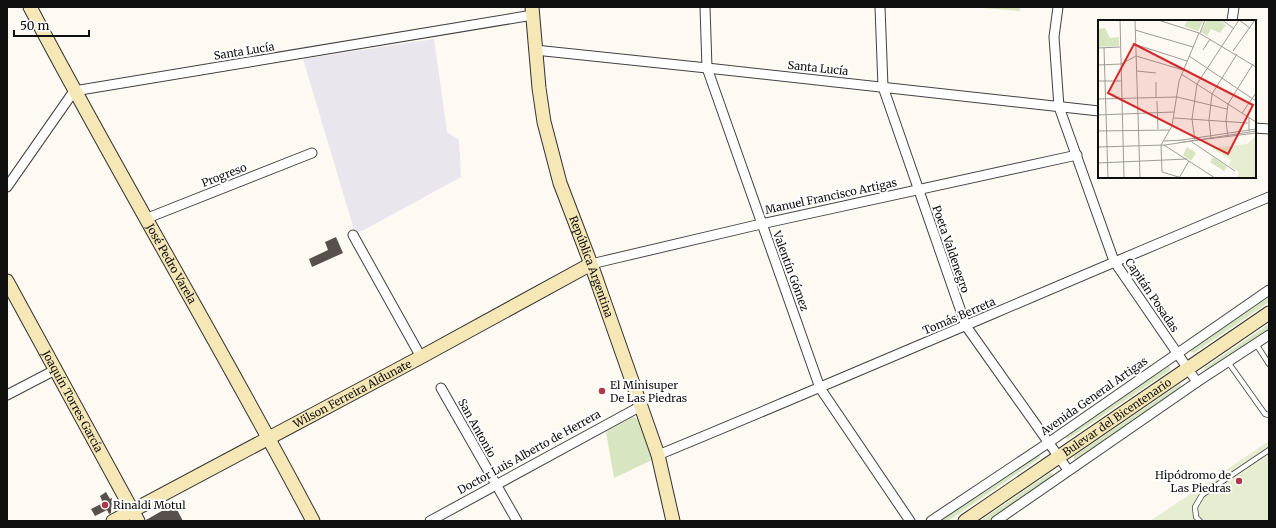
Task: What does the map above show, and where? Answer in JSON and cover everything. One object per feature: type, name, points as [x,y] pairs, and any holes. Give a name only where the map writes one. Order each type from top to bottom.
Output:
[{"type":"street","name":"José Pedro Varela","points":[[30,7],[74,91],[269,438],[313,521]]},
{"type":"street","name":"Valentín Gómez","points":[[705,7],[707,68],[820,388],[910,521]]},
{"type":"street","name":"Poeta Valdenegro","points":[[880,7],[883,87],[966,326],[1068,470]]},
{"type":"street","name":"Capitán Posadas","points":[[1058,7],[1054,37],[1059,107],[1114,262],[1197,382]]},
{"type":"street","points":[[1232,20],[1234,7]]},
{"type":"street","name":"Santa Lucía","points":[[74,91],[532,11]]},
{"type":"street","name":"República Argentina","points":[[532,11],[539,88],[544,122],[560,183],[591,264],[658,455],[673,521]]},
{"type":"street","name":"Santa Lucía","points":[[535,50],[1098,111]]},
{"type":"street","points":[[7,187],[74,91]]},
{"type":"street","points":[[1256,128],[1269,129]]},
{"type":"street","name":"Progreso","points":[[145,219],[312,154]]},
{"type":"street","name":"Manuel Francisco Artigas","points":[[591,264],[761,224],[1076,155]]},
{"type":"street","name":"Tomás Berreta","points":[[658,455],[820,388],[1269,197]]},
{"type":"street","points":[[353,235],[421,357]]},
{"type":"street","name":"Wilson Ferreira Aldunate","points":[[113,521],[135,516],[269,438],[591,264]]},
{"type":"street","name":"Joaquín Torres García","points":[[7,281],[135,516]]},
{"type":"street","name":"Avenida General Artigas","points":[[931,521],[1269,290]]},
{"type":"street","name":"Bulevar del Bicentenario","points":[[965,521],[1269,313]]},
{"type":"street","points":[[996,521],[1197,382],[1269,335]]},
{"type":"street","points":[[7,395],[55,370]]},
{"type":"street","name":"San Antonio","points":[[441,388],[516,521]]},
{"type":"street","name":"Doctor Luis Alberto de Herrera","points":[[430,521],[495,484],[641,406]]},
{"type":"lane","points":[[1256,343],[1269,364]]},
{"type":"lane","points":[[1228,362],[1265,414],[1269,415]]},
{"type":"lane","points":[[1200,521],[1196,517],[1195,507],[1202,495],[1269,450]]},
{"type":"shaded area","points":[[434,39],[447,132],[459,140],[461,177],[364,230],[355,233],[303,59]]},
{"type":"green space","points":[[969,7],[1020,7],[1020,11]]},
{"type":"green space","points":[[1269,296],[1269,302],[1194,353],[1191,352],[1191,349]]},
{"type":"green space","points":[[1269,324],[1269,330],[1207,372],[1205,371],[1204,368]]},
{"type":"green space","points":[[1167,366],[1170,367],[1170,370],[1068,439],[1065,438],[1065,436]]},
{"type":"green space","points":[[1180,384],[1183,387],[1077,460],[1074,459],[1074,456]]},
{"type":"green space","points":[[632,417],[639,418],[642,423],[652,460],[614,478],[606,432]]},
{"type":"green space","name":"Hipódromo de Las Piedras","points":[[1269,441],[1269,521],[1150,521]]},
{"type":"green space","points":[[1039,454],[1040,458],[948,521],[939,521]]},
{"type":"green space","points":[[1050,473],[1053,474],[1053,477],[989,521],[980,521]]},
{"type":"building","points":[[336,237],[343,253],[312,267],[309,259],[328,250],[325,242]]},
{"type":"building","name":"Rinaldi Motul","points":[[106,492],[110,499],[112,498],[111,513],[109,514],[107,510],[95,516],[91,509],[103,503],[100,496]]},
{"type":"building","points":[[174,504],[183,521],[146,521],[146,520]]},
{"type":"place","name":"El Minisuper De Las Piedras","points":[[602,391]]},
{"type":"place","name":"Hipódromo de Las Piedras","points":[[1239,481]]},
{"type":"place","name":"Rinaldi Motul","points":[[105,505]]}]
